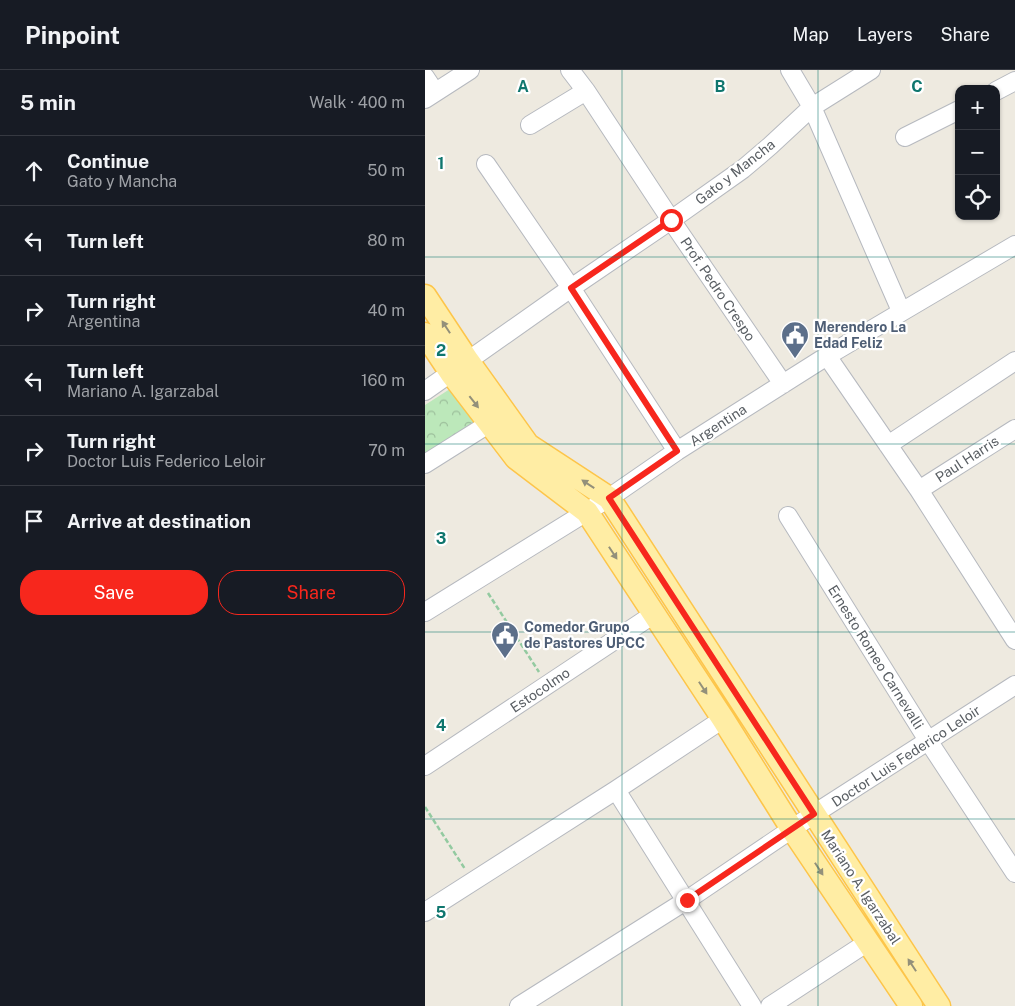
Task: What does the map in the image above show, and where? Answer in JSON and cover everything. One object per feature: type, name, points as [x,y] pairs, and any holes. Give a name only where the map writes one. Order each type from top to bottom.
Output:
[{"type":"main road","name":"Mariano A. Igarzabal","points":[[425,296],[460,367],[491,423],[515,458],[587,512],[867,942],[911,1006]]},
{"type":"main road","name":"Mariano A. Igarzabal","points":[[425,334],[460,367],[528,445],[609,498],[939,1006]]},
{"type":"street","points":[[425,77],[430,96],[470,70]]},
{"type":"street","name":"Prof. Pedro Crespo","points":[[570,70],[783,384]]},
{"type":"street","points":[[791,70],[812,107],[901,312]]},
{"type":"street","name":"Gato y Mancha","points":[[425,391],[743,169],[812,107],[871,70]]},
{"type":"street","points":[[1000,89],[1015,81]]},
{"type":"street","points":[[530,125],[586,91]]},
{"type":"street","points":[[905,138],[955,112]]},
{"type":"street","points":[[485,164],[571,288],[677,451]]},
{"type":"street","name":"Argentina","points":[[425,612],[609,498],[677,451],[827,356],[1015,245]]},
{"type":"street","points":[[827,356],[919,490],[1015,640]]},
{"type":"street","points":[[888,445],[1015,361]]},
{"type":"street","points":[[425,464],[491,423]]},
{"type":"street","name":"Paul Harris","points":[[919,490],[1015,429]]},
{"type":"street","name":"Ernesto Romeo Carnevalli","points":[[787,516],[929,742],[1015,873]]},
{"type":"street","name":"Estocolmo","points":[[425,766],[654,614]]},
{"type":"street","name":"Doctor Luis Federico Leloir","points":[[519,1006],[687,900],[814,814],[929,742],[1015,685]]},
{"type":"street","points":[[425,912],[723,719]]},
{"type":"street","points":[[616,790],[752,1006]]},
{"type":"street","points":[[770,1006],[867,942]]},
{"type":"path","points":[[479,579],[547,685]]},
{"type":"path","points":[[425,807],[473,882]]},
{"type":"green space","points":[[453,387],[477,422],[425,455],[425,405]]},
{"type":"place","name":"Merendero La Edad Feliz","points":[[795,359]]},
{"type":"place","name":"Comedor Grupo de Pastores UPCC","points":[[505,659]]},
{"type":"route","points":[[671,220],[571,288],[677,451],[609,498],[814,814],[687,900]]}]
